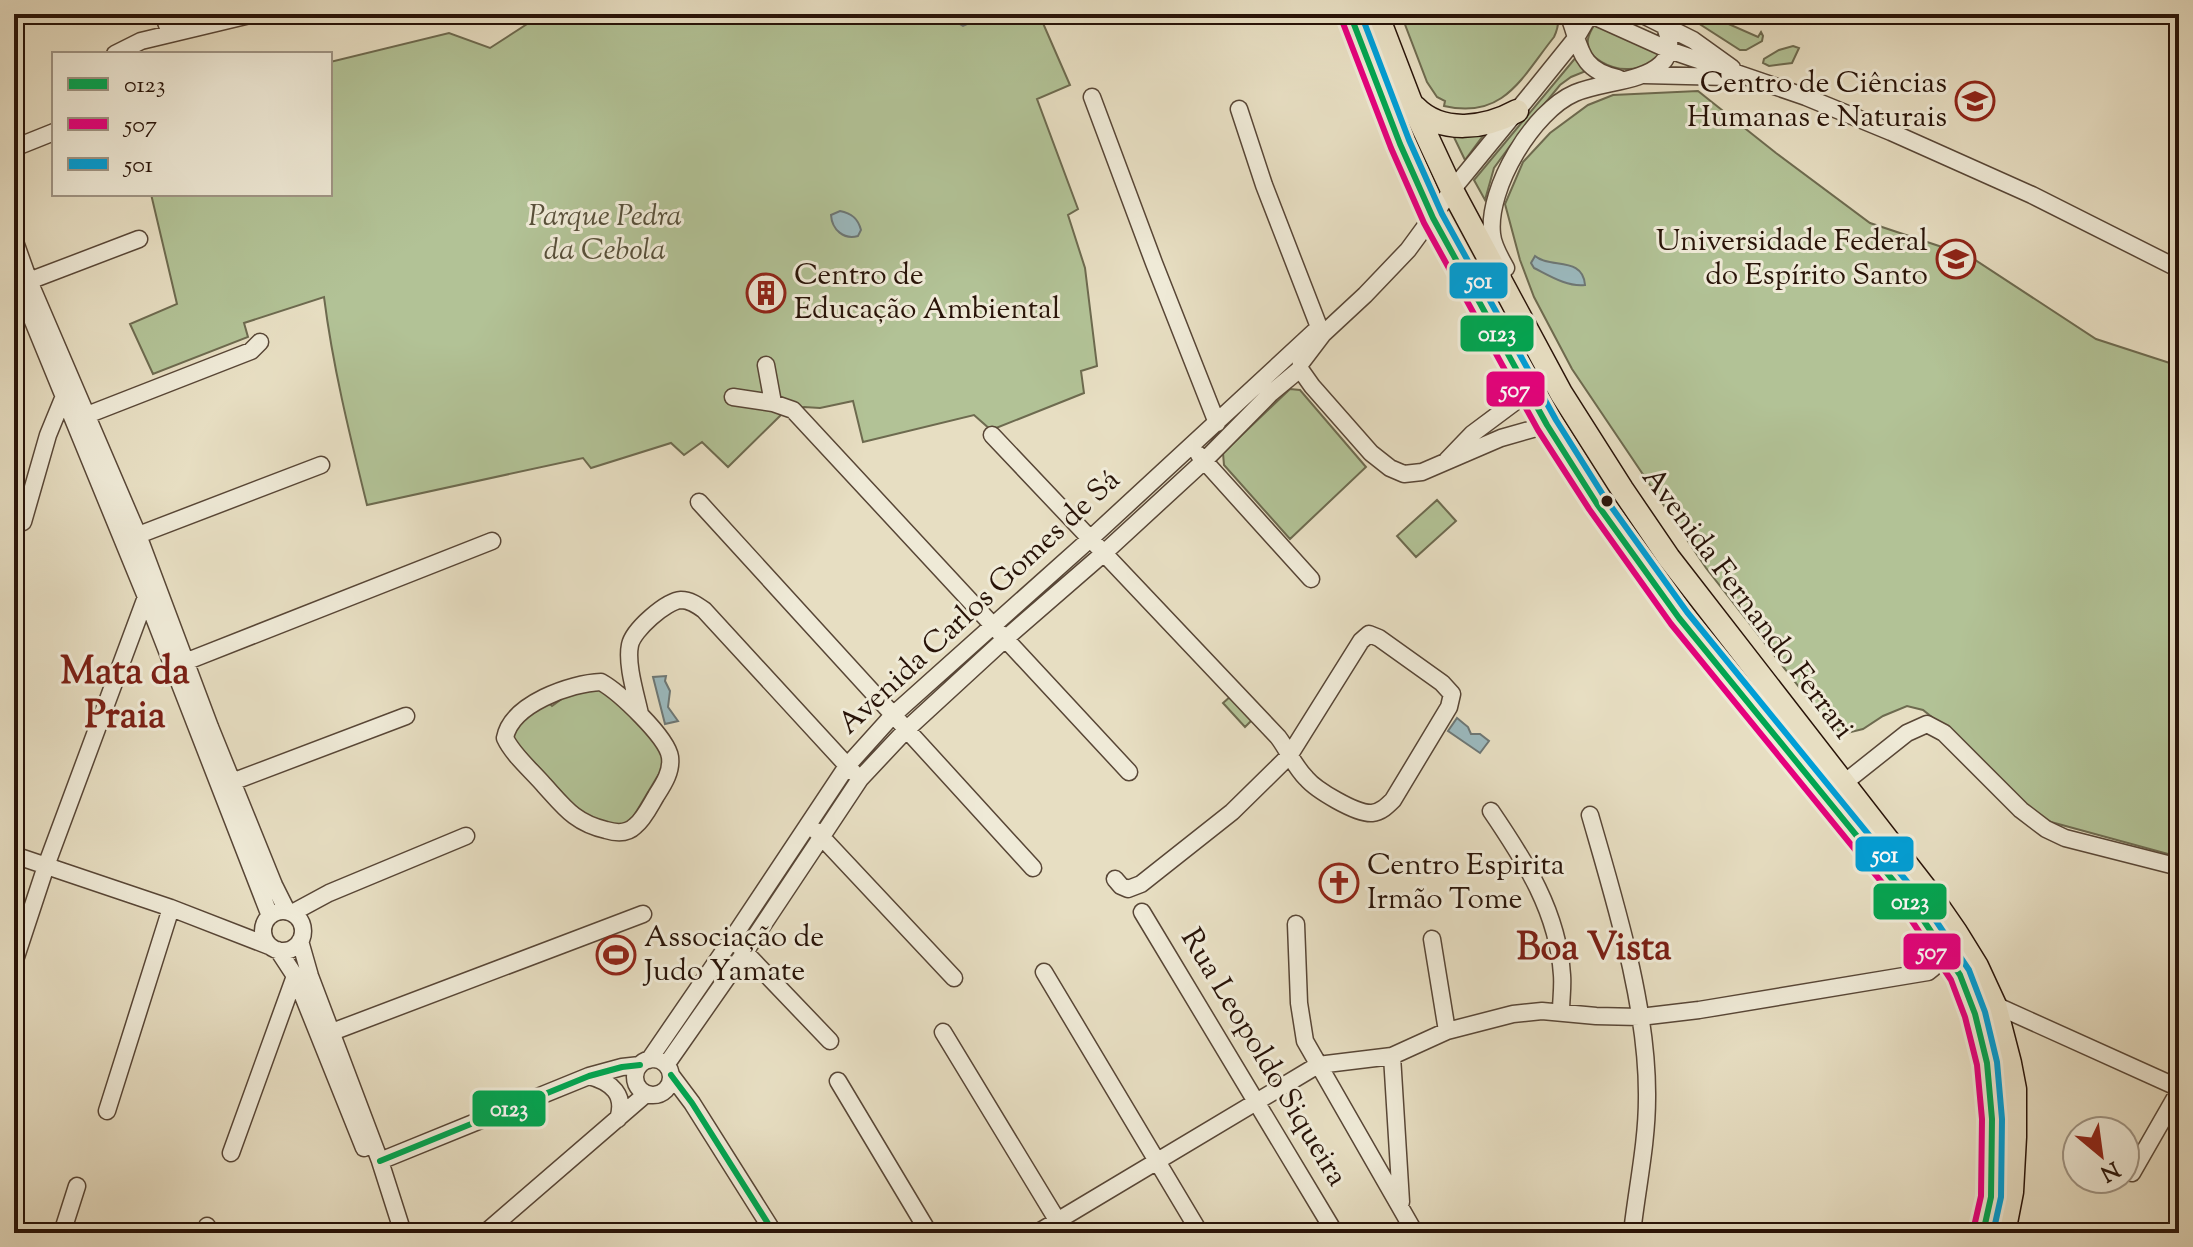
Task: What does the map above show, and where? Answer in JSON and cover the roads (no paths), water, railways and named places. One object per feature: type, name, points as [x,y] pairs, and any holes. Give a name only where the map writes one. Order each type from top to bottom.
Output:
[{"type":"main road","name":"Avenida Fernando Ferrari","points":[[1350,14],[1400,144],[1433,218],[1547,425],[1597,504],[1679,618],[1905,895],[1960,975],[1975,1014],[1987,1063],[1992,1119],[1991,1197],[1983,1233]]},
{"type":"main road","name":"Avenida Fernando Ferrari","points":[[1377,14],[1410,100],[1452,190],[1551,375],[1622,489],[1669,558],[1929,893],[1977,966],[1995,1005],[2015,1089],[2012,1192],[2004,1233]]},
{"type":"main road","points":[[1410,100],[1416,109],[1433,120],[1467,126],[1483,125],[1517,111]]},
{"type":"street","points":[[163,14],[170,33]]},
{"type":"street","points":[[119,52],[141,41],[254,14]]},
{"type":"street","points":[[1568,14],[1582,57],[1591,67],[1612,77],[1743,77]]},
{"type":"street","points":[[1641,14],[1708,49],[1743,77]]},
{"type":"street","points":[[1592,15],[1669,50],[1806,97],[1891,132],[2032,195],[2179,269]]},
{"type":"street","name":"Avenida Carlos Gomes de Sá","points":[[657,1066],[732,939],[847,766],[893,715],[1104,553],[1300,369],[1301,363],[1323,334],[1408,250],[1592,15]]},
{"type":"street","points":[[1537,350],[1529,315],[1493,241],[1491,223],[1500,188],[1522,144],[1553,106],[1587,88],[1636,76],[1660,65],[1669,50],[1664,25]]},
{"type":"street","points":[[1092,97],[1217,423]]},
{"type":"street","points":[[1239,109],[1264,185],[1319,327]]},
{"type":"street","points":[[14,148],[52,133]]},
{"type":"street","points":[[14,239],[20,280],[64,396],[80,416]]},
{"type":"street","points":[[20,280],[139,239]]},
{"type":"street","name":"Avenida Carlos Gomes de Sá","points":[[657,1066],[745,952],[860,779],[1090,539],[1319,327],[1380,278]]},
{"type":"street","points":[[20,280],[185,662],[268,918],[263,934],[295,976],[367,1157],[388,1186]]},
{"type":"street","points":[[48,435],[80,416],[251,351],[260,342]]},
{"type":"street","points":[[766,365],[773,403]]},
{"type":"street","points":[[1300,369],[1371,453],[1390,468],[1404,474],[1443,465],[1501,438],[1547,425]]},
{"type":"street","points":[[1443,465],[1472,434],[1551,375]]},
{"type":"street","points":[[23,522],[48,435],[64,396]]},
{"type":"street","points":[[733,397],[773,403],[793,410],[1129,772]]},
{"type":"street","points":[[992,435],[1278,737],[1289,756],[1316,788],[1333,799],[1366,812],[1375,813],[1386,808],[1449,707],[1452,694],[1442,683],[1369,634],[1361,641],[1289,756],[1232,812],[1141,884],[1128,889],[1115,879]]},
{"type":"street","points":[[1192,446],[1311,579]]},
{"type":"street","points":[[130,537],[321,465]]},
{"type":"street","points":[[699,502],[1033,868]]},
{"type":"street","points":[[14,855],[171,908],[274,948],[291,949],[300,941],[302,935],[274,885],[224,778],[146,597],[130,537]]},
{"type":"street","points":[[185,662],[492,541]]},
{"type":"street","points":[[14,963],[46,866],[146,597]]},
{"type":"street","points":[[640,714],[611,687],[601,682],[586,683],[534,703],[512,721],[505,738],[578,821],[612,832],[628,831],[641,819],[670,771],[671,758],[667,748],[640,714],[629,657],[633,638],[665,607],[682,600],[704,610],[860,779]]},
{"type":"street","points":[[224,778],[406,716]]},
{"type":"street","points":[[1844,783],[1907,733],[1927,724],[1944,733],[2021,810],[2046,829],[2065,838],[2179,867]]},
{"type":"street","points":[[1491,811],[1527,866],[1551,917],[1563,978],[1561,1012]]},
{"type":"street","points":[[1590,815],[1617,909],[1640,1017],[1647,1098],[1646,1130],[1632,1233]]},
{"type":"street","points":[[808,823],[954,978]]},
{"type":"street","points":[[236,934],[275,912],[293,916],[329,893],[466,836]]},
{"type":"street","points":[[107,1111],[171,908]]},
{"type":"street","name":"Rua Leopoldo Siqueira","points":[[1142,912],[1335,1233]]},
{"type":"street","points":[[332,1032],[643,914]]},
{"type":"street","points":[[1296,924],[1301,1026],[1305,1041],[1415,1233]]},
{"type":"street","points":[[732,939],[830,1041]]},
{"type":"street","points":[[1432,939],[1447,1031]]},
{"type":"street","points":[[300,941],[403,1233]]},
{"type":"street","points":[[1037,1233],[1061,1227],[1157,1161],[1318,1065],[1392,1056],[1447,1031],[1513,1014],[1542,1011],[1640,1017],[1928,972],[1943,949]]},
{"type":"street","points":[[1044,972],[1200,1233]]},
{"type":"street","points":[[231,1153],[295,976]]},
{"type":"street","points":[[1995,1005],[2179,1090],[2141,1157]]},
{"type":"street","points":[[943,1032],[1061,1227]]},
{"type":"street","points":[[1392,1056],[1401,1207]]},
{"type":"street","points":[[380,1161],[589,1076],[622,1067],[657,1066],[692,1103],[774,1233]]},
{"type":"street","points":[[477,1233],[500,1228],[618,1119],[669,1084],[657,1066]]},
{"type":"street","points":[[657,1066],[635,1078],[641,1090],[692,1103]]},
{"type":"street","points":[[589,1076],[605,1082],[618,1094],[621,1102],[618,1119]]},
{"type":"street","points":[[838,1081],[929,1233]]},
{"type":"street","points":[[62,1233],[77,1186]]},
{"type":"water","points":[[943,14],[990,14],[963,26]]},
{"type":"water","points":[[840,211],[856,219],[861,230],[858,236],[848,237],[836,229],[831,215]]},
{"type":"water","points":[[1535,256],[1578,270],[1585,285],[1565,283],[1534,268],[1531,263]]},
{"type":"water","points":[[666,676],[670,691],[668,707],[678,721],[665,724],[653,677]]},
{"type":"water","points":[[1457,718],[1471,734],[1480,734],[1489,741],[1480,753],[1448,731]]},
{"type":"place","name":"Centro de Ciências Humanas e Naturais","points":[[1975,101]]},
{"type":"place","name":"Universidade Federal do Espírito Santo","points":[[1956,259]]},
{"type":"place","name":"Centro de Educação Ambiental","points":[[766,293]]},
{"type":"place","name":"Centro Espirita Irmão Tome","points":[[1339,883]]},
{"type":"place","name":"Associação de Judo Yamate","points":[[616,955]]},
{"type":"district","name":"Mata da Praia","points":[[125,696]]},
{"type":"district","name":"Boa Vista","points":[[1594,950]]},
{"type":"park label","name":"Parque Pedra da Cebola","points":[[605,234]]}]
